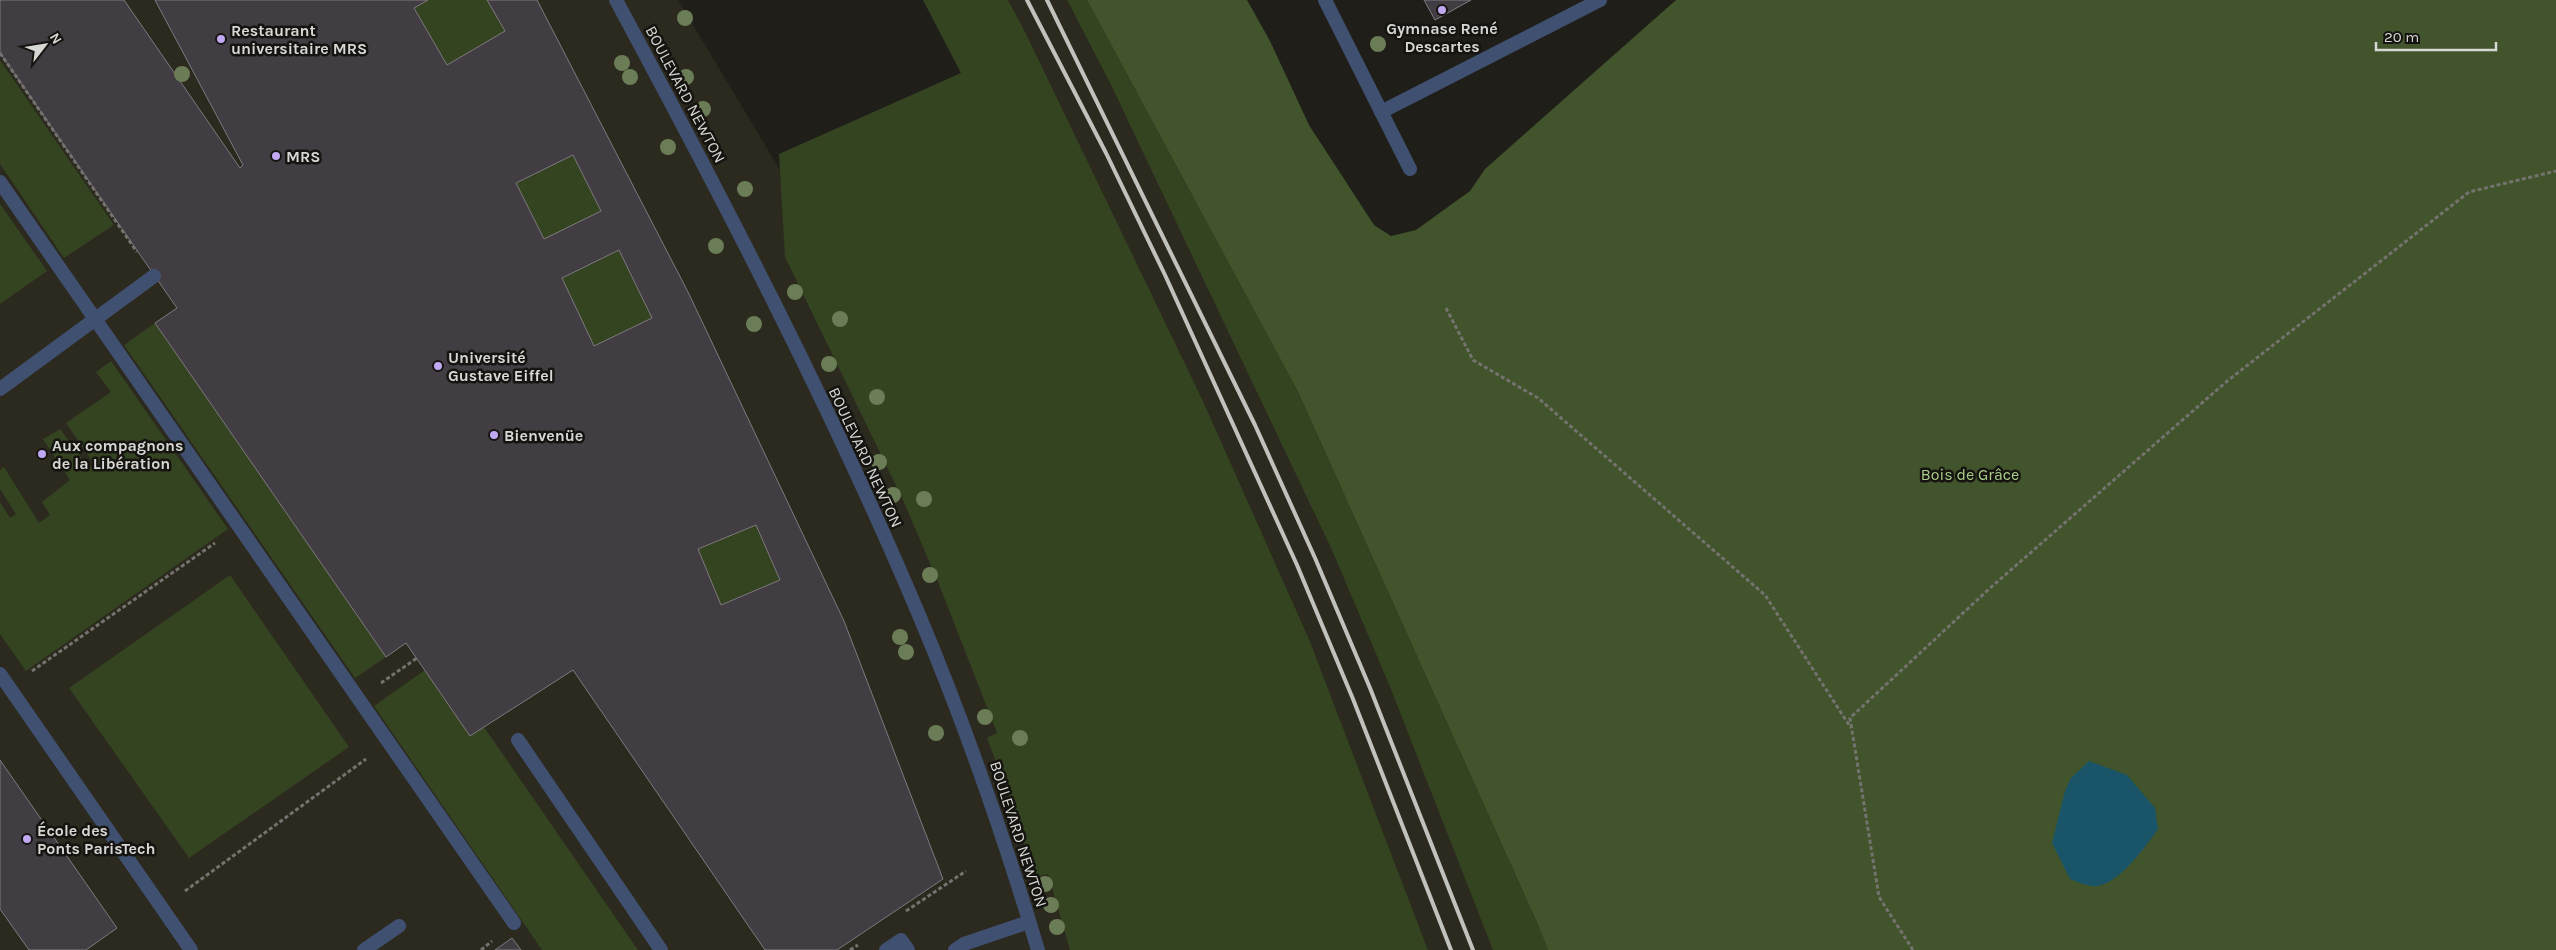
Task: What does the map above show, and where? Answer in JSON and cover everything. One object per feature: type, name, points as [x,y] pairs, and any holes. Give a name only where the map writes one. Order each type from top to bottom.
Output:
[{"type":"street","name":"BOULEVARD NEWTON","points":[[616,0],[720,194],[864,491],[920,616],[972,748],[1038,950]]},
{"type":"street","points":[[1326,0],[1410,169]]},
{"type":"street","points":[[1381,112],[1600,0]]},
{"type":"street","points":[[0,182],[514,923]]},
{"type":"street","points":[[0,390],[154,276]]},
{"type":"street","points":[[0,674],[191,950]]},
{"type":"street","points":[[518,740],[661,950]]},
{"type":"street","points":[[955,950],[964,944],[1029,922]]},
{"type":"street","points":[[364,950],[399,926]]},
{"type":"street","points":[[886,950],[901,940],[908,950]]},
{"type":"path","points":[[0,53],[154,276]]},
{"type":"path","points":[[1913,950],[1879,897],[1850,718],[1989,589],[2226,382],[2469,192],[2556,171]]},
{"type":"path","points":[[1446,308],[1473,360],[1538,398],[1765,595],[1852,731]]},
{"type":"path","points":[[9,687],[240,526]]},
{"type":"path","points":[[359,698],[417,658]]},
{"type":"path","points":[[162,907],[362,762]]},
{"type":"shaded area","name":"Université Gustave Eiffel","points":[[0,0],[678,0],[795,195],[1109,950],[0,950]]},
{"type":"shaded area","points":[[1008,0],[1067,0],[1112,87],[1208,281],[1331,548],[1390,687],[1495,950],[1428,950],[1309,639],[1203,401]]},
{"type":"green space","points":[[428,0],[487,0],[505,31],[447,65],[414,8]]},
{"type":"green space","points":[[923,0],[1008,0],[1203,401],[1309,639],[1428,950],[1070,950],[1048,874],[1035,877],[1010,799],[987,738],[997,733],[940,587],[903,500],[785,257],[779,154],[961,73]]},
{"type":"green space","points":[[1067,0],[1087,0],[1298,392],[1548,950],[1493,950],[1390,687],[1331,548],[1112,87]]},
{"type":"green space","name":"Bois de Grâce","points":[[1087,0],[1247,0],[1270,41],[1309,125],[1374,225],[1391,236],[1416,230],[1470,191],[1485,169],[1676,0],[2556,0],[2556,950],[1548,950],[1298,392]]},
{"type":"green space","points":[[0,60],[114,225],[64,258],[0,164]]},
{"type":"green space","points":[[573,155],[601,211],[544,239],[516,183]]},
{"type":"green space","points":[[0,204],[47,271],[0,304]]},
{"type":"green space","points":[[619,250],[652,318],[594,346],[562,278]]},
{"type":"green space","points":[[155,323],[386,657],[355,678],[124,345]]},
{"type":"green space","points":[[111,361],[228,529],[26,671],[0,634],[0,502],[10,518],[16,514],[0,489],[0,470],[4,467],[39,523],[50,515],[42,502],[70,480],[43,439],[60,429],[89,468],[95,465],[66,423],[111,392],[96,372]]},
{"type":"green space","points":[[756,525],[780,580],[721,605],[698,549]]},
{"type":"green space","points":[[230,575],[349,747],[189,858],[69,688]]},
{"type":"green space","points":[[425,670],[484,727],[638,950],[542,950],[374,706]]},
{"type":"water","points":[[2089,761],[2127,775],[2155,808],[2158,829],[2130,865],[2120,874],[2111,881],[2092,886],[2070,879],[2052,843],[2065,791],[2071,778]]},
{"type":"building","name":"Bienvenüe","points":[[0,0],[124,0],[240,168],[243,165],[155,0],[428,0],[414,8],[447,65],[505,31],[487,0],[537,0],[688,292],[844,621],[943,879],[837,950],[765,950],[573,670],[470,736],[406,643],[386,657],[155,323],[177,308],[0,53]],"holes":[[[573,155],[601,211],[544,239],[516,183]],[[619,250],[652,318],[594,346],[562,278]],[[756,525],[780,580],[721,605],[698,549]]]},
{"type":"building","name":"Gymnase René Descartes","points":[[1424,0],[1471,0],[1435,20]]},
{"type":"building","name":"École des Ponts ParisTech","points":[[0,760],[117,928],[86,950],[29,950],[0,909]]},
{"type":"building","points":[[512,938],[521,950],[495,950]]},
{"type":"railway","points":[[1027,0],[1106,153],[1165,275],[1297,565],[1353,699],[1451,950]]},
{"type":"railway","points":[[1047,0],[1255,425],[1315,558],[1370,688],[1473,950]]},
{"type":"place","name":"Gymnase René Descartes","points":[[1442,10]]},
{"type":"place","name":"Restaurant universitaire MRS","points":[[221,39]]},
{"type":"place","name":"MRS","points":[[276,156]]},
{"type":"place","name":"Université Gustave Eiffel","points":[[438,366]]},
{"type":"place","name":"Bienvenüe","points":[[494,435]]},
{"type":"place","name":"Aux compagnons de la Libération","points":[[42,454]]},
{"type":"place","name":"École des Ponts ParisTech","points":[[27,839]]}]
